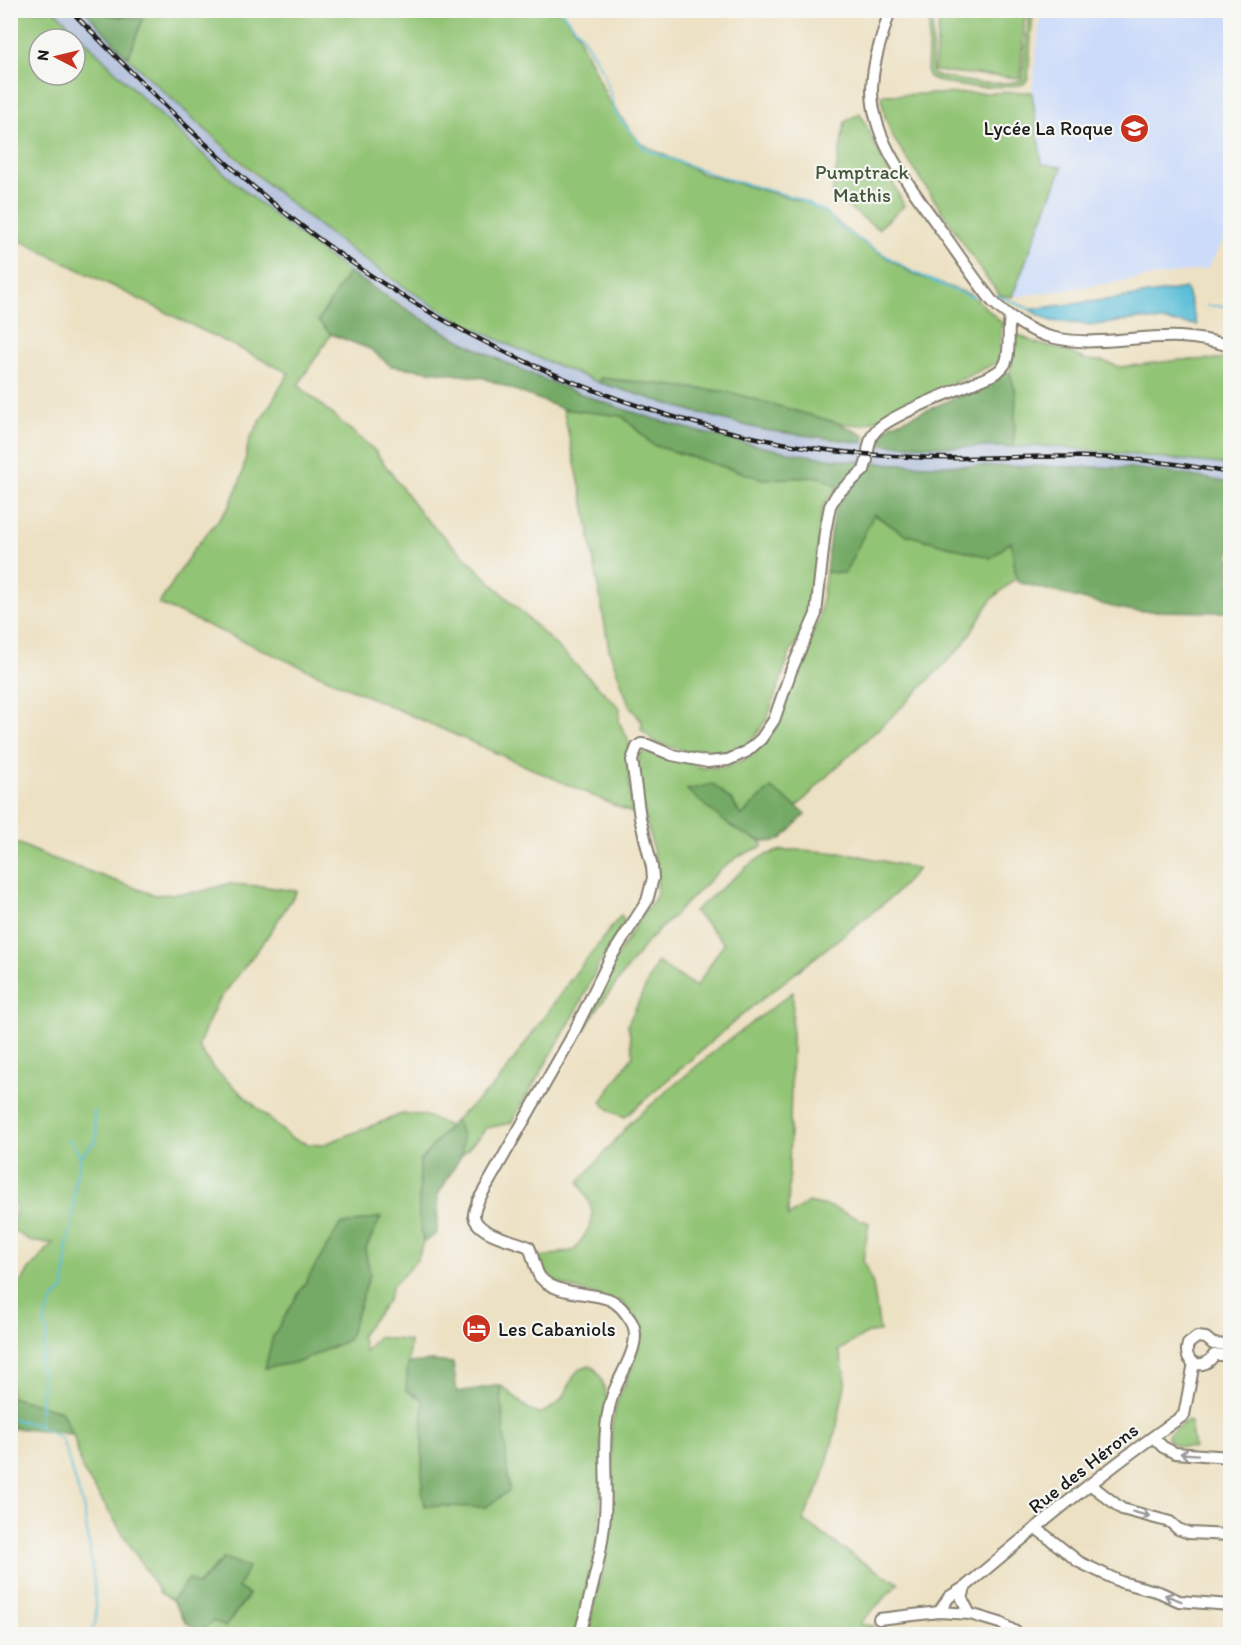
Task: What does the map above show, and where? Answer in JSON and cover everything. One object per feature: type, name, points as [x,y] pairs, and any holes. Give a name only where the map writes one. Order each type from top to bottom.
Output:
[{"type":"street","points":[[890,10],[878,49],[872,92],[880,134],[895,162],[992,301],[1011,318],[1054,338],[1077,341],[1179,337],[1208,340],[1230,346]]},
{"type":"street","points":[[580,1635],[598,1568],[605,1515],[605,1430],[612,1397],[634,1347],[633,1324],[622,1308],[609,1300],[555,1288],[540,1276],[529,1247],[489,1233],[476,1222],[474,1214],[478,1201],[570,1040],[610,957],[647,901],[653,878],[638,806],[632,760],[637,747],[641,744],[648,745],[672,755],[708,762],[728,760],[746,752],[761,739],[774,720],[791,671],[816,614],[825,532],[830,506],[837,494],[864,471],[870,441],[874,432],[885,423],[990,376],[1004,365],[1011,318]]},
{"type":"street","name":"Rue des Hérons","points":[[939,1612],[949,1597],[965,1587],[1036,1528],[1184,1415],[1194,1363],[1189,1359],[1187,1349],[1188,1344],[1194,1338],[1202,1336],[1213,1344],[1230,1345]]},
{"type":"street","points":[[1194,1363],[1207,1364],[1214,1354],[1230,1355]]},
{"type":"street","points":[[1153,1437],[1163,1447],[1175,1453],[1230,1457]]},
{"type":"street","points":[[10,1476],[11,1452]]},
{"type":"street","points":[[1091,1485],[1122,1509],[1170,1522],[1190,1533],[1230,1535]]},
{"type":"street","points":[[1036,1528],[1080,1562],[1121,1582],[1160,1592],[1179,1601],[1230,1605]]},
{"type":"street","points":[[965,1587],[962,1599],[970,1614]]},
{"type":"street","points":[[879,1619],[939,1612],[970,1614],[1000,1623],[1019,1635]]},
{"type":"shaded area","points":[[55,11],[85,11],[128,58],[246,168],[354,253],[411,292],[469,326],[600,383],[763,430],[888,446],[1048,446],[1192,460],[1230,465],[1230,483],[1202,477],[1129,468],[939,466],[816,458],[699,432],[634,413],[569,389],[501,361],[442,330],[318,251],[262,205],[151,106],[87,43],[87,27],[71,27]]},
{"type":"shaded area","name":"Lycée La Roque","points":[[1041,11],[1230,11],[1230,229],[1207,269],[1012,297],[1062,167],[1042,165],[1032,92]]},
{"type":"green space","points":[[10,11],[55,11],[71,27],[27,27],[27,87],[87,87],[87,43],[175,129],[223,172],[297,234],[349,272],[318,321],[331,334],[298,385],[374,450],[423,516],[620,708],[619,722],[629,741],[628,764],[632,813],[159,604],[194,549],[229,507],[242,476],[249,440],[289,373],[11,236]]},
{"type":"green space","points":[[85,11],[103,11],[106,15],[143,19],[128,58]]},
{"type":"green space","points":[[103,11],[561,11],[576,30],[608,100],[640,143],[703,174],[809,203],[856,238],[913,274],[972,295],[1002,323],[998,362],[862,425],[838,423],[729,392],[600,378],[600,383],[518,349],[460,320],[406,288],[351,250],[252,171],[128,58],[143,19],[106,15]]},
{"type":"green space","points":[[930,11],[933,11],[932,73],[989,84],[1022,80],[1029,11],[1033,11],[1028,78],[1025,83],[1010,86],[974,87],[951,84],[929,77],[927,73]]},
{"type":"green space","points":[[940,11],[1025,11],[1020,78],[934,71]]},
{"type":"green space","points":[[1032,92],[1042,164],[1062,167],[1012,297],[1000,295],[985,276],[892,136],[881,95]]},
{"type":"green space","name":"Pumptrack Mathis","points":[[860,113],[904,206],[878,229],[832,195],[845,122]]},
{"type":"green space","points":[[349,272],[443,331],[527,372],[615,406],[725,438],[776,450],[853,461],[929,465],[1130,468],[1230,483],[1230,612],[1134,611],[1017,582],[1011,542],[991,558],[904,534],[874,514],[845,573],[826,572],[833,519],[847,491],[820,477],[763,479],[653,445],[622,416],[563,409],[484,378],[391,366],[370,349],[331,334],[318,321]]},
{"type":"green space","points":[[1014,333],[1038,344],[1061,349],[1086,360],[1103,361],[1120,367],[1180,360],[1230,359],[1230,465],[1048,446],[1013,447],[1016,393],[1010,373]]},
{"type":"green space","points":[[1006,372],[1010,373],[1016,393],[1013,447],[873,444],[891,425],[991,383]]},
{"type":"green space","points":[[600,378],[729,392],[838,423],[866,436],[864,443],[763,430],[600,383]]},
{"type":"green space","points":[[563,409],[622,416],[653,445],[763,479],[820,477],[838,486],[823,506],[814,592],[808,623],[790,653],[767,719],[755,737],[743,746],[722,754],[704,756],[656,743],[641,729],[642,722],[629,705],[609,649],[585,508]]},
{"type":"green space","points":[[873,514],[904,534],[1012,542],[1016,578],[991,600],[963,645],[796,808],[771,788],[741,816],[733,802],[688,790],[732,827],[762,842],[762,847],[741,855],[722,868],[647,942],[582,1033],[579,1034],[600,985],[656,895],[657,881],[652,843],[638,778],[641,753],[654,751],[703,768],[725,767],[746,759],[762,746],[778,724],[794,675],[819,620],[826,572],[845,573]]},
{"type":"green space","points":[[713,784],[733,802],[741,816],[771,788],[806,814],[779,840],[768,842],[755,839],[730,826],[687,790]]},
{"type":"green space","points":[[10,840],[49,857],[155,895],[199,892],[228,884],[297,891],[265,940],[216,1004],[198,1046],[213,1068],[291,1138],[308,1144],[322,1145],[402,1114],[424,1115],[449,1126],[420,1161],[419,1214],[423,1243],[417,1260],[392,1287],[388,1301],[361,1335],[365,1352],[377,1337],[410,1341],[406,1390],[423,1400],[422,1492],[509,1491],[500,1385],[527,1408],[538,1414],[552,1407],[564,1396],[573,1377],[580,1369],[589,1366],[596,1370],[604,1386],[607,1400],[601,1427],[600,1514],[587,1591],[575,1634],[196,1634],[213,1621],[225,1627],[249,1595],[237,1588],[224,1558],[197,1585],[189,1579],[172,1600],[160,1593],[82,1469],[73,1434],[61,1411],[11,1397],[11,1297],[29,1270],[53,1243],[32,1242],[13,1230],[16,1205],[10,1203]],"holes":[[[380,1218],[365,1250],[370,1274],[348,1340],[340,1225]]]},
{"type":"green space","points":[[782,850],[852,854],[918,869],[893,896],[743,1014],[625,1117],[611,1111],[601,1102],[633,1055],[628,1024],[657,962],[696,987],[724,943],[694,911],[748,866],[763,856]]},
{"type":"green space","points":[[621,915],[625,921],[600,962],[576,1012],[511,1123],[487,1128],[461,1156],[463,1139],[456,1119],[497,1083],[571,979]]},
{"type":"green space","points":[[793,992],[788,1217],[808,1202],[831,1207],[869,1223],[863,1260],[873,1284],[880,1332],[868,1333],[839,1350],[846,1380],[837,1425],[822,1481],[803,1520],[859,1560],[899,1583],[859,1624],[874,1626],[868,1634],[587,1634],[605,1561],[611,1517],[611,1429],[617,1402],[632,1367],[640,1334],[637,1320],[622,1302],[550,1280],[542,1272],[538,1258],[575,1250],[591,1223],[592,1217],[589,1203],[579,1182],[632,1121],[718,1048]]},
{"type":"green space","points":[[456,1119],[463,1139],[461,1156],[438,1195],[437,1233],[423,1243],[419,1214],[420,1161]]},
{"type":"green space","points":[[381,1217],[365,1250],[370,1274],[348,1340],[299,1362],[265,1368],[273,1336],[340,1225]]},
{"type":"green space","points":[[432,1361],[453,1363],[457,1392],[500,1385],[509,1491],[486,1507],[425,1506],[422,1492],[423,1400],[406,1390],[408,1363]]},
{"type":"green space","points":[[10,1397],[61,1411],[73,1434],[14,1428],[11,1431]]},
{"type":"green space","points":[[1188,1420],[1194,1448],[1176,1445],[1167,1439],[1169,1434]]},
{"type":"green space","points":[[224,1558],[248,1567],[238,1588],[249,1594],[225,1627],[213,1621],[199,1633],[185,1621],[172,1600],[189,1579],[198,1585]]},
{"type":"water","points":[[1186,288],[1197,325],[1139,319],[1093,325],[1051,321],[1030,310],[1129,297]]},
{"type":"waterway","points":[[560,10],[581,34],[603,71],[616,113],[645,149],[720,177],[797,198],[825,212],[842,229],[913,272],[974,297]]},
{"type":"waterway","points":[[996,295],[1032,310]]},
{"type":"waterway","points":[[1207,306],[1230,306]]},
{"type":"waterway","points":[[39,1426],[42,1384],[40,1360],[45,1354],[43,1347],[47,1334],[45,1317],[51,1304],[64,1290],[66,1249],[72,1227],[75,1181],[81,1156],[96,1140],[94,1111]]},
{"type":"waterway","points":[[69,1139],[81,1156]]},
{"type":"waterway","points":[[10,1418],[39,1426],[62,1439],[83,1506],[90,1551],[96,1620],[91,1634]]},
{"type":"railway","points":[[70,10],[217,154],[268,199],[317,237],[367,273],[418,305],[526,362],[582,386],[699,424],[811,448],[924,458],[1124,459],[1177,464],[1230,473]]},
{"type":"place","name":"Lycée La Roque","points":[[1134,128]]},
{"type":"place","name":"Les Cabaniols","points":[[477,1329]]}]
